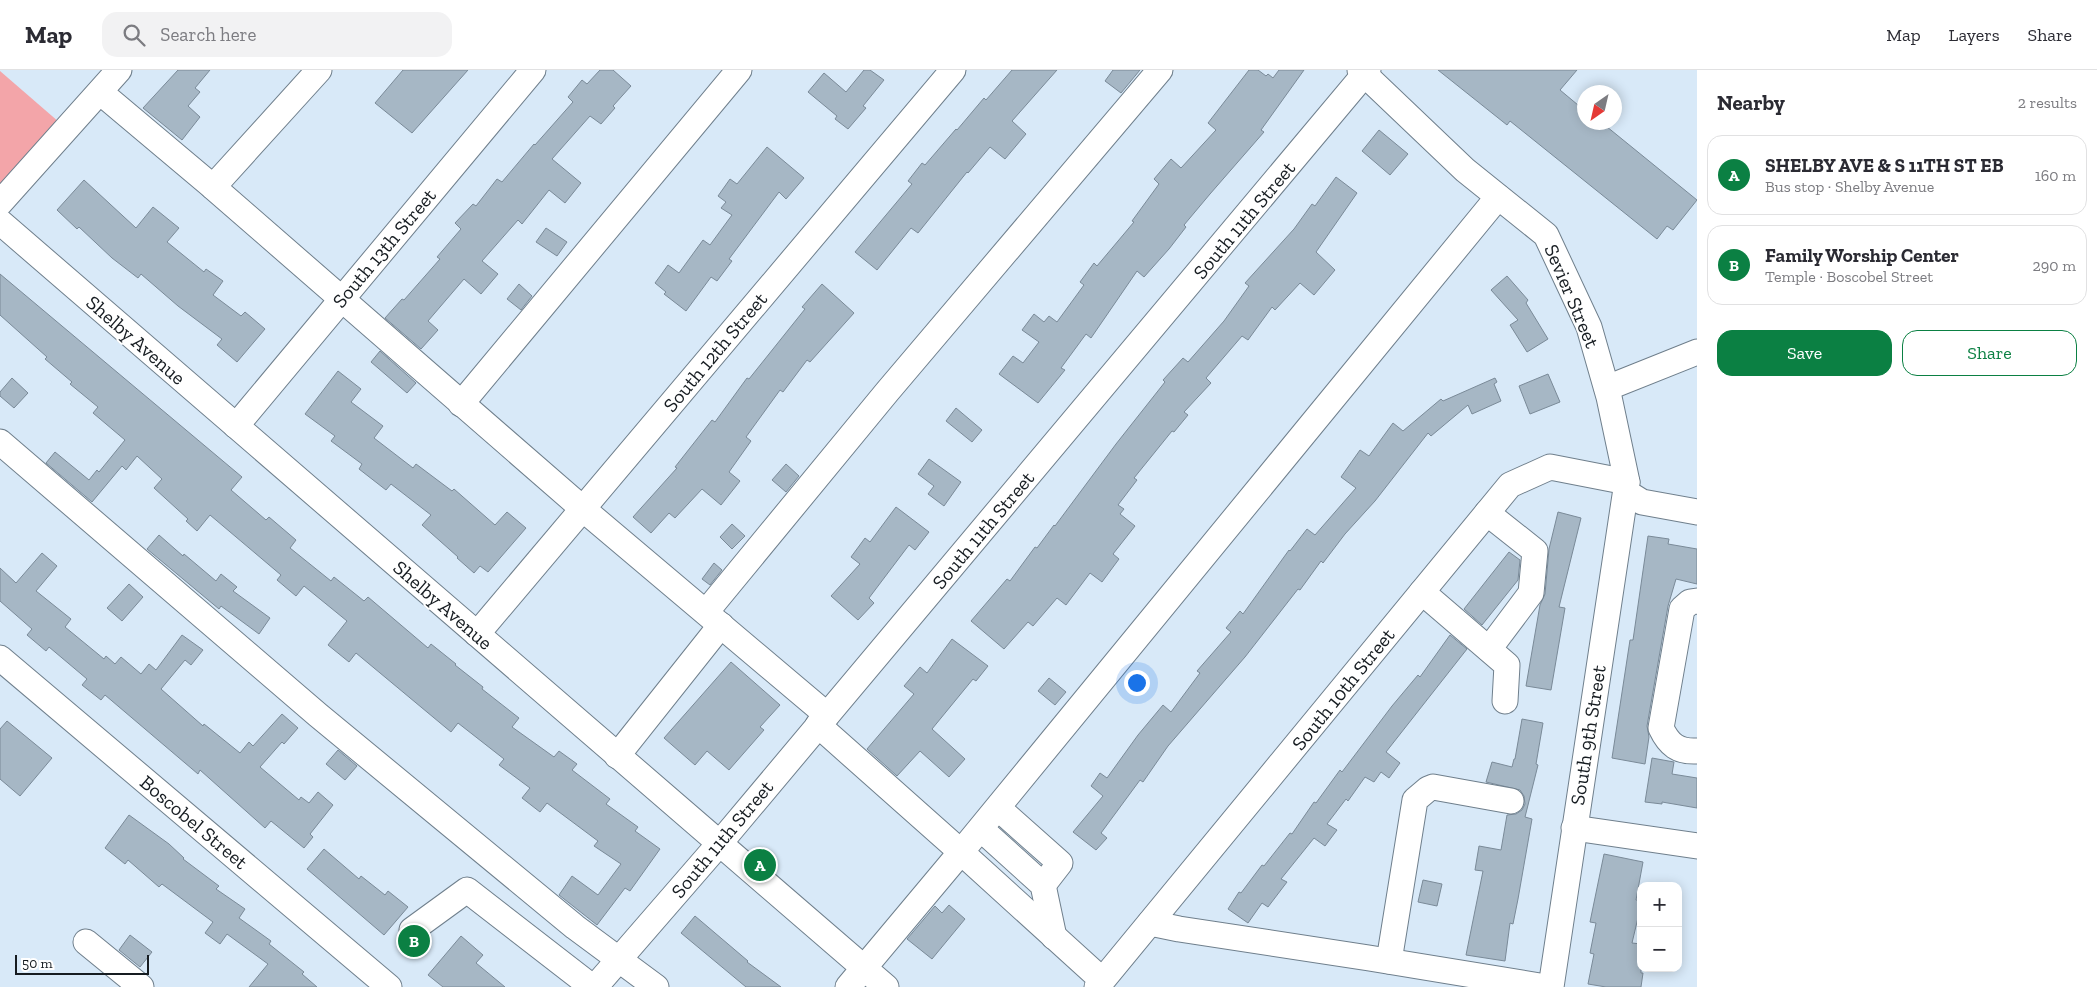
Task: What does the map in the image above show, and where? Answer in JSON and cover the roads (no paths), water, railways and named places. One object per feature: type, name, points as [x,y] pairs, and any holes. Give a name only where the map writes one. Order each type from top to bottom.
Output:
[{"type":"street","points":[[0,203],[119,70]]},
{"type":"street","points":[[213,187],[319,70]]},
{"type":"street","name":"South 13th Street","points":[[236,426],[533,70]]},
{"type":"street","points":[[461,404],[739,70]]},
{"type":"street","name":"South 12th Street","points":[[477,634],[953,70]]},
{"type":"street","points":[[617,756],[713,618],[887,392],[1160,70]]},
{"type":"street","name":"Sevier Street","points":[[1364,71],[1465,170],[1546,235],[1589,327],[1607,388],[1626,487]]},
{"type":"street","name":"South 11th Street","points":[[593,987],[719,844],[1364,71]]},
{"type":"street","points":[[100,92],[213,187],[583,509],[713,618],[1054,937],[1099,984]]},
{"type":"street","points":[[848,987],[981,829],[1498,196]]},
{"type":"street","name":"Shelby Avenue","points":[[0,222],[886,987]]},
{"type":"street","points":[[1607,388],[1697,352]]},
{"type":"street","points":[[0,442],[318,715],[575,927],[656,987]]},
{"type":"street","name":"South 10th Street","points":[[1099,984],[1510,485],[1550,467],[1626,487],[1642,502],[1697,512]]},
{"type":"street","name":"South 9th Street","points":[[1551,987],[1626,487]]},
{"type":"street","points":[[1487,513],[1535,552],[1530,593],[1489,649]]},
{"type":"street","points":[[1422,592],[1507,666],[1506,701]]},
{"type":"street","points":[[1697,601],[1690,602],[1682,609],[1661,728],[1669,743],[1686,752],[1697,751]]},
{"type":"street","name":"Boscobel Street","points":[[0,658],[389,987]]},
{"type":"street","points":[[1389,961],[1415,800],[1433,787],[1512,801]]},
{"type":"street","points":[[998,808],[1060,863],[1043,885]]},
{"type":"street","points":[[1574,828],[1697,846]]},
{"type":"street","points":[[981,829],[1043,885],[1054,937]]},
{"type":"street","points":[[412,930],[467,890],[593,987]]},
{"type":"street","points":[[1150,923],[1546,987]]},
{"type":"street","points":[[86,942],[141,987]]},
{"type":"place","name":"SHELBY AVE & S 11TH ST EB","points":[[760,865]]},
{"type":"place","name":"Family Worship Center","points":[[414,941]]}]
